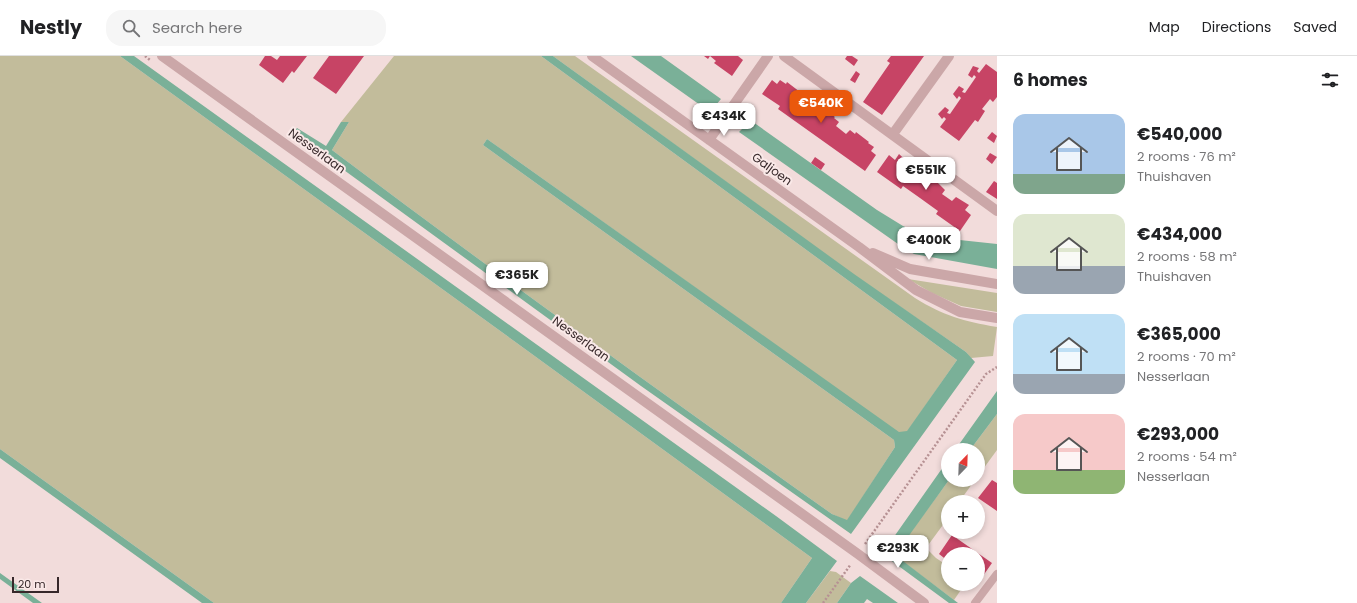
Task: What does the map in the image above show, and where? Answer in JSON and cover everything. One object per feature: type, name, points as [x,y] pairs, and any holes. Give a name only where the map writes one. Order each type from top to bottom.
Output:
[{"type":"street","name":"Nesserlaan","points":[[162,56],[856,557],[924,603]]},
{"type":"street","name":"Galjoen","points":[[592,56],[916,290],[960,312],[997,318]]},
{"type":"street","points":[[709,140],[768,56]]},
{"type":"street","points":[[784,56],[997,211]]},
{"type":"street","points":[[893,134],[949,56]]},
{"type":"street","name":"Galjoen","points":[[859,248],[910,269],[997,284]]},
{"type":"lane","points":[[975,603],[997,574]]},
{"type":"path","points":[[823,603],[986,374],[997,367]]},
{"type":"shaded area","points":[[0,56],[120,56],[812,558],[781,603],[214,603],[0,449]]},
{"type":"shaded area","points":[[120,56],[134,56],[837,561],[806,603],[781,603],[812,558]]},
{"type":"shaded area","points":[[394,56],[541,56],[957,360],[907,432],[899,433],[487,139],[483,145],[894,440],[895,447],[847,521],[832,514],[643,379],[332,150],[349,122],[341,122]]},
{"type":"shaded area","points":[[541,56],[553,56],[854,274],[966,352],[975,362],[851,534],[641,386],[293,133],[297,128],[326,146],[341,122],[349,122],[332,150],[518,288],[706,424],[832,514],[847,520],[895,447],[894,440],[483,145],[487,139],[899,432],[907,431],[957,360]]},
{"type":"shaded area","points":[[553,56],[575,56],[915,298],[945,314],[997,327],[993,356],[971,358],[966,352],[854,275]]},
{"type":"shaded area","points":[[631,56],[661,56],[721,99],[710,112]]},
{"type":"shaded area","points":[[753,122],[877,210],[903,226],[919,233],[941,238],[997,244],[997,269],[914,254],[739,132],[747,124]]},
{"type":"shaded area","points":[[908,279],[997,293],[997,312],[961,306],[932,293]]},
{"type":"shaded area","points":[[997,391],[997,414],[975,443],[960,443]]},
{"type":"shaded area","points":[[997,414],[997,450],[985,466],[985,443],[975,443]]},
{"type":"shaded area","points":[[0,449],[214,603],[202,603],[0,458]]},
{"type":"shaded area","points":[[941,470],[941,487],[944,487],[895,555],[958,603],[949,603],[885,556],[884,551]]},
{"type":"shaded area","points":[[944,487],[970,487],[964,495],[941,495],[941,528],[926,548],[941,561],[941,590],[894,555]]},
{"type":"shaded area","points":[[830,571],[836,572],[851,583],[837,603],[806,603]]},
{"type":"shaded area","points":[[0,573],[42,603],[33,603],[0,579]]},
{"type":"shaded area","points":[[860,576],[898,603],[873,603],[867,599],[864,603],[837,603],[851,583]]},
{"type":"shaded area","points":[[942,591],[960,591],[954,600]]},
{"type":"building","points":[[265,56],[271,56],[277,60],[280,56],[307,56],[294,73],[292,71],[283,83],[259,65]]},
{"type":"building","points":[[329,56],[364,56],[336,94],[313,78]]},
{"type":"building","points":[[710,56],[738,56],[743,60],[732,76],[714,63],[716,61]]},
{"type":"building","points":[[847,56],[852,56],[858,60],[854,66],[845,59]]},
{"type":"building","points":[[891,56],[924,56],[882,115],[863,102],[890,63],[887,61]]},
{"type":"building","points":[[986,64],[997,72],[997,97],[993,102],[990,99],[982,109],[985,111],[978,122],[975,120],[959,141],[940,127],[946,119],[944,117],[942,119],[938,114],[945,107],[949,110],[947,113],[950,114],[961,98],[959,96],[957,99],[953,94],[959,86],[964,89],[962,92],[965,93],[976,77],[974,75],[972,78],[968,75],[973,66],[979,68],[977,71],[979,73]]},
{"type":"building","points":[[856,71],[860,74],[855,83],[850,80]]},
{"type":"building","points":[[772,80],[777,84],[780,80],[786,84],[787,82],[800,92],[799,94],[805,97],[801,102],[812,109],[815,105],[820,109],[821,107],[835,117],[834,118],[839,122],[836,126],[846,134],[850,130],[855,134],[856,132],[869,142],[868,143],[874,147],[871,151],[876,155],[865,171],[778,109],[780,106],[762,94]]},
{"type":"building","points":[[992,132],[997,136],[994,143],[987,138]]},
{"type":"building","points":[[990,153],[997,157],[992,164],[986,159]]},
{"type":"building","points":[[899,154],[911,165],[907,169],[918,176],[921,172],[934,179],[945,190],[942,194],[952,201],[956,197],[969,205],[965,210],[971,215],[960,231],[936,214],[938,211],[920,198],[903,186],[901,189],[877,172],[889,155],[895,160]]},
{"type":"building","points":[[815,157],[825,164],[821,170],[811,163]]},
{"type":"building","points":[[994,181],[997,183],[997,199],[986,192]]},
{"type":"building","points":[[992,480],[997,483],[997,511],[985,503],[985,495],[980,495]]},
{"type":"building","points":[[949,539],[958,539],[969,547],[944,547]]},
{"type":"building","points":[[985,558],[992,563],[985,573]]}]
